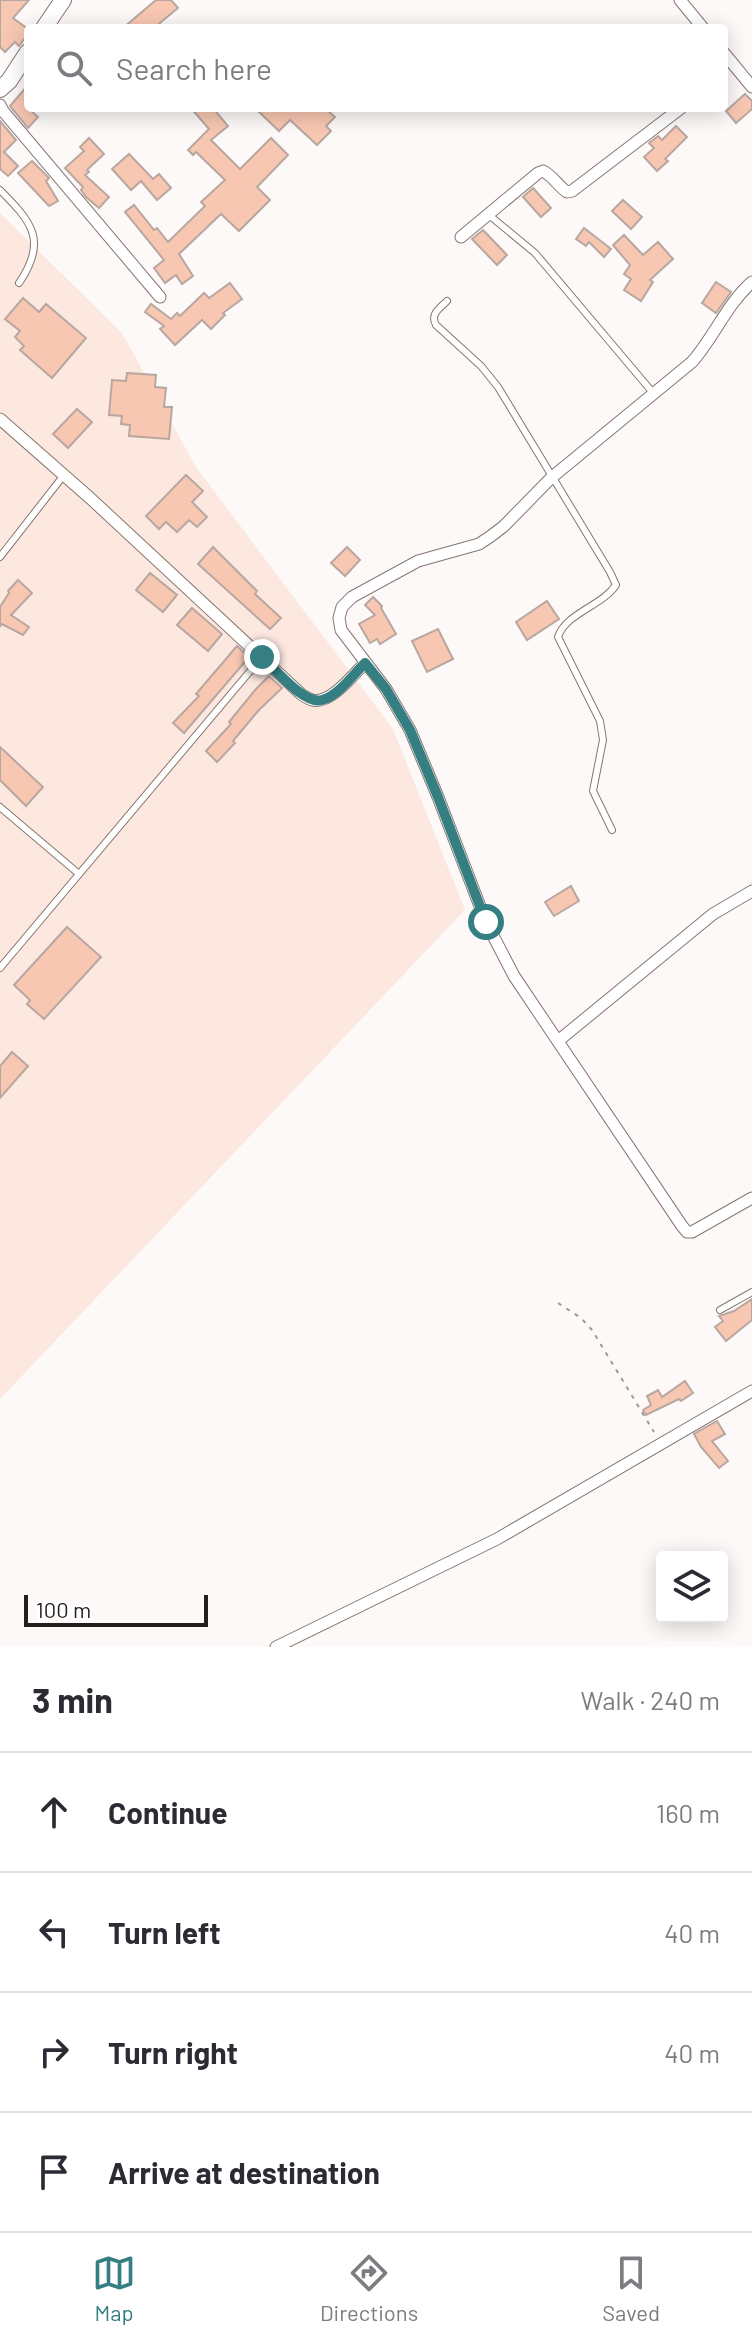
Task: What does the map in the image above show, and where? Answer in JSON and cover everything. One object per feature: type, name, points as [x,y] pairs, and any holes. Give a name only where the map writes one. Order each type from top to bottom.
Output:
[{"type":"main road","points":[[47,24],[63,0]]},
{"type":"main road","points":[[0,89],[24,58]]},
{"type":"street","points":[[680,0],[700,24]]},
{"type":"street","points":[[728,58],[752,87]]},
{"type":"street","points":[[728,72],[735,67]]},
{"type":"street","points":[[0,105],[160,297]]},
{"type":"street","points":[[461,237],[538,173],[543,171],[562,189],[572,191],[676,112]]},
{"type":"street","points":[[752,282],[740,293],[692,362],[551,478],[504,526],[479,544],[418,561],[352,597],[342,607],[339,618],[341,630],[386,689],[410,730],[486,922],[514,976],[687,1232],[752,1198]]},
{"type":"street","points":[[0,419],[301,694],[312,700],[323,700],[336,692],[365,663]]},
{"type":"street","points":[[558,1041],[713,914],[752,891]]},
{"type":"street","points":[[276,1647],[497,1539],[752,1391]]},
{"type":"lane","points":[[0,190],[22,212],[35,236],[32,261],[19,283]]},
{"type":"lane","points":[[488,214],[535,253],[654,394]]},
{"type":"lane","points":[[447,301],[433,320],[489,376],[616,585],[609,594],[564,626],[558,637],[600,721],[603,740],[593,791],[612,830]]},
{"type":"lane","points":[[0,557],[64,475]]},
{"type":"lane","points":[[0,968],[262,657]]},
{"type":"lane","points":[[0,807],[79,874]]},
{"type":"lane","points":[[720,1310],[752,1292]]},
{"type":"path","points":[[558,1303],[581,1318],[592,1330],[661,1444]]},
{"type":"shaded area","points":[[0,213],[122,333],[196,467],[393,729],[465,910],[0,1399]]},
{"type":"building","points":[[0,0],[29,0],[13,18],[24,26],[24,39],[19,46],[15,42],[5,52],[0,47]]},
{"type":"building","points":[[156,0],[171,0],[178,8],[159,24],[128,24]]},
{"type":"building","points":[[24,90],[24,112],[32,112],[38,117],[28,128],[10,106]]},
{"type":"building","points":[[745,94],[752,101],[752,109],[736,123],[727,112]]},
{"type":"building","points":[[194,112],[216,112],[228,126],[211,140],[240,169],[271,138],[288,155],[257,187],[270,200],[239,231],[221,214],[179,254],[193,276],[182,284],[176,275],[165,283],[154,268],[164,260],[125,212],[134,205],[168,242],[205,206],[201,202],[225,180],[196,152],[193,155],[188,150],[209,129]]},
{"type":"building","points":[[259,112],[329,112],[335,117],[326,126],[331,131],[317,145],[290,120],[279,131]]},
{"type":"building","points":[[0,121],[16,140],[4,152],[18,166],[8,176],[0,169]]},
{"type":"building","points":[[676,126],[687,137],[657,171],[644,157],[654,148],[649,143],[658,136],[662,140]]},
{"type":"building","points":[[89,138],[104,154],[85,175],[109,197],[99,208],[86,197],[81,190],[83,187],[65,168],[84,151],[80,147]]},
{"type":"building","points":[[129,154],[153,179],[159,174],[171,188],[157,200],[141,181],[131,190],[112,169]]},
{"type":"building","points":[[32,161],[49,178],[46,181],[58,201],[49,206],[18,173]]},
{"type":"building","points":[[533,188],[551,208],[541,217],[523,197]]},
{"type":"building","points":[[623,200],[642,217],[631,229],[612,211]]},
{"type":"building","points":[[584,228],[611,249],[604,257],[589,242],[586,246],[576,239]]},
{"type":"building","points":[[483,230],[507,255],[497,265],[472,239]]},
{"type":"building","points":[[624,235],[643,255],[658,242],[673,259],[650,280],[653,282],[641,301],[624,290],[631,279],[624,274],[630,265],[613,245]]},
{"type":"building","points":[[716,282],[731,292],[716,313],[702,303]]},
{"type":"building","points":[[230,283],[242,299],[223,313],[225,315],[211,329],[202,320],[175,345],[160,329],[164,326],[145,312],[151,304],[171,319],[177,313],[180,316],[204,293],[209,298]]},
{"type":"building","points":[[23,298],[39,312],[46,304],[86,338],[52,378],[20,350],[24,346],[15,337],[20,331],[5,319]]},
{"type":"building","points":[[127,373],[156,375],[155,387],[166,388],[164,407],[172,407],[169,439],[129,436],[130,425],[121,424],[122,416],[109,415],[112,380],[126,381]]},
{"type":"building","points":[[77,409],[92,422],[68,448],[53,434]]},
{"type":"building","points":[[186,475],[203,491],[192,502],[207,517],[197,527],[189,520],[177,532],[166,522],[159,529],[146,516]]},
{"type":"building","points":[[213,547],[281,618],[270,629],[198,564]]},
{"type":"building","points":[[347,547],[360,560],[345,576],[331,563]]},
{"type":"building","points":[[150,573],[177,595],[163,612],[136,590]]},
{"type":"building","points":[[18,580],[32,593],[11,615],[29,627],[23,635],[2,624],[0,626],[0,607]]},
{"type":"building","points":[[373,597],[382,606],[396,634],[380,644],[377,639],[370,643],[359,624],[375,615],[365,605]]},
{"type":"building","points":[[547,601],[559,619],[527,640],[516,622]]},
{"type":"building","points":[[192,608],[222,634],[208,651],[177,625]]},
{"type":"building","points":[[438,629],[453,659],[427,672],[412,641]]},
{"type":"building","points":[[237,646],[249,657],[184,733],[173,723],[199,696],[196,694]]},
{"type":"building","points":[[269,676],[282,688],[258,711],[217,762],[206,751]]},
{"type":"building","points":[[0,747],[43,787],[26,806],[0,780]]},
{"type":"building","points":[[571,886],[579,901],[554,916],[545,902]]},
{"type":"building","points":[[67,927],[101,957],[44,1019],[27,1004],[30,1000],[14,985]]},
{"type":"building","points":[[12,1052],[28,1066],[0,1098],[0,1066]]},
{"type":"building","points":[[752,1299],[752,1320],[726,1341],[715,1327],[723,1321],[719,1316],[734,1311]]},
{"type":"building","points":[[685,1381],[693,1393],[646,1415],[643,1410],[651,1405],[647,1396],[658,1390],[662,1397]]},
{"type":"building","points":[[717,1421],[725,1434],[712,1441],[728,1461],[719,1468],[694,1434]]},
{"type":"route","points":[[262,657],[301,694],[312,700],[323,700],[336,692],[365,663],[398,706],[410,730],[486,922]]}]
